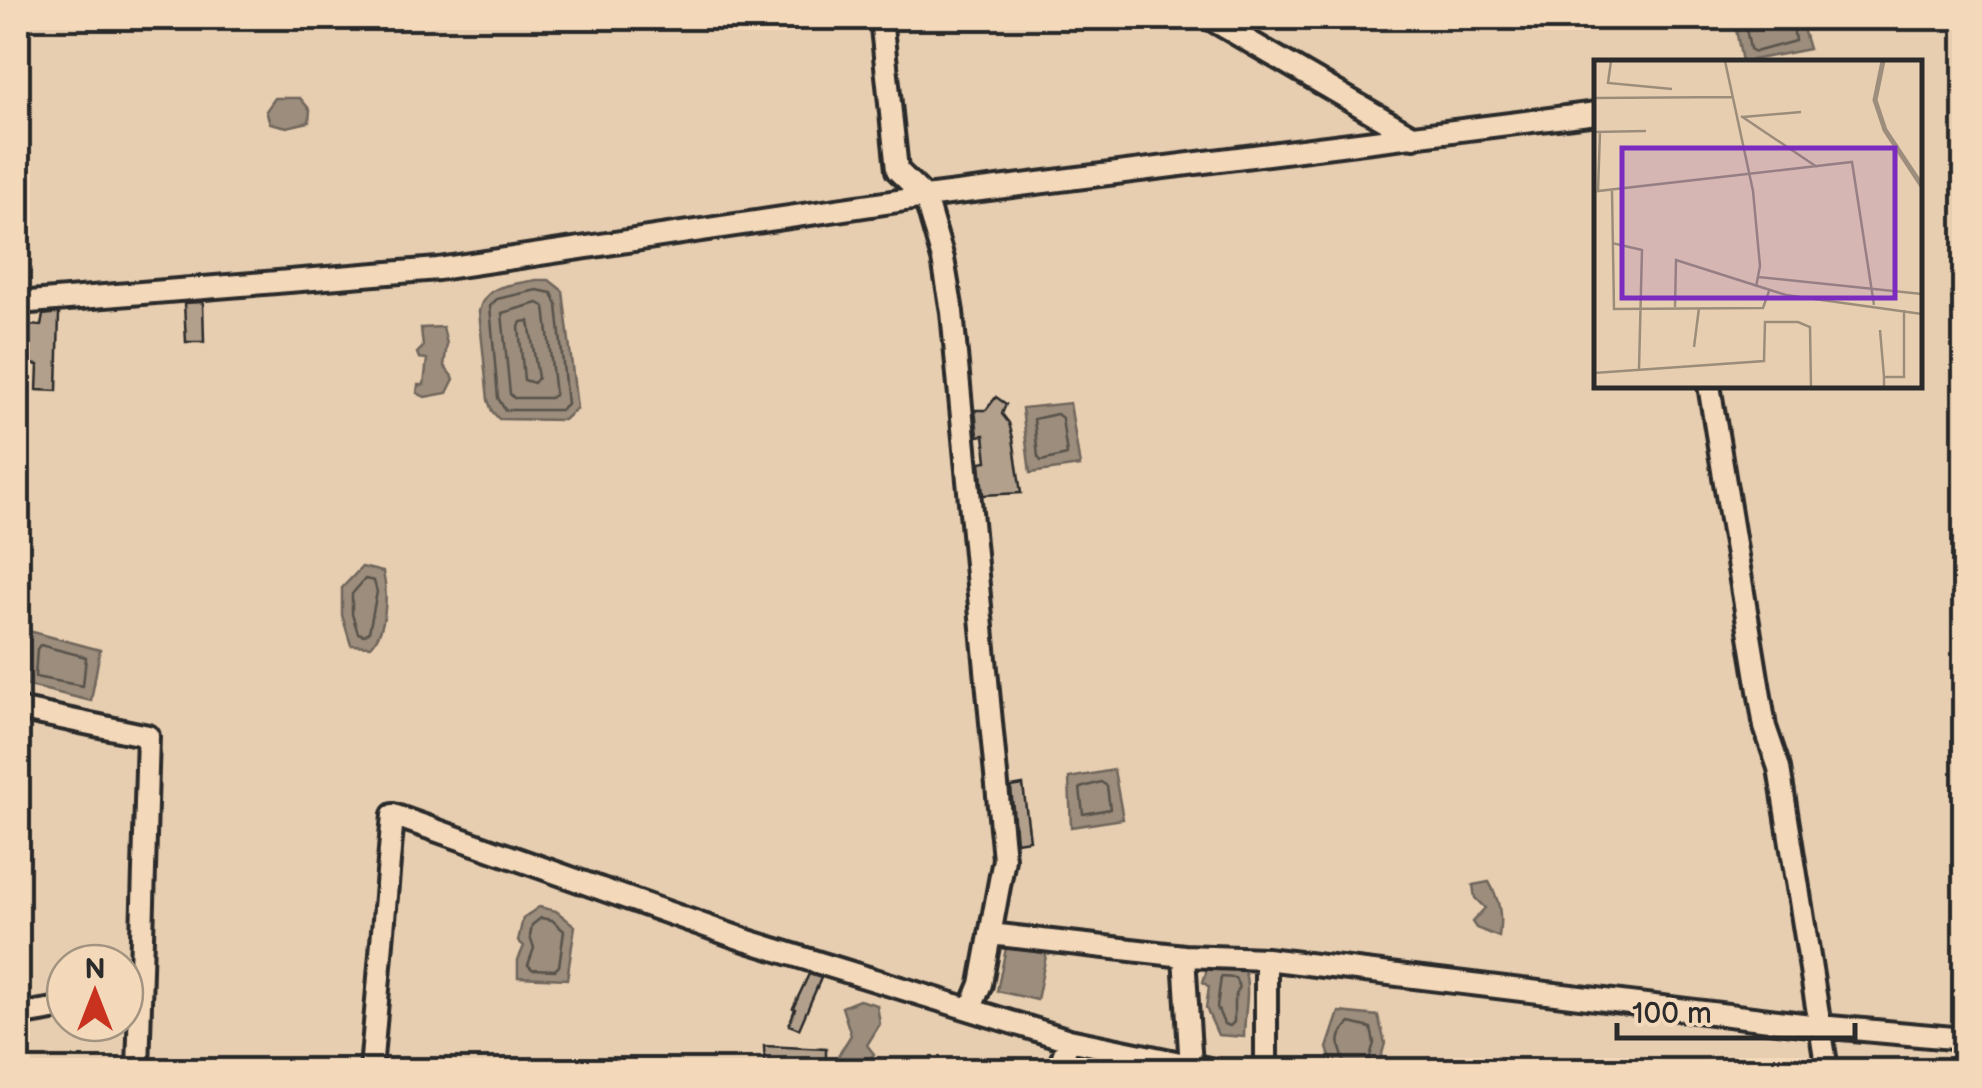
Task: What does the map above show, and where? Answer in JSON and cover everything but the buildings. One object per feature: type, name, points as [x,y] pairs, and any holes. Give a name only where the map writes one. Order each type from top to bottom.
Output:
[{"type":"street","points":[[881,18],[898,170],[925,198],[943,259],[952,312],[1004,859],[980,984],[971,1008]]},
{"type":"street","points":[[1209,18],[1414,137]]},
{"type":"street","points":[[18,303],[438,269],[925,198],[1594,113]]},
{"type":"street","points":[[1709,388],[1765,727],[1779,768],[1827,1070]]},
{"type":"street","points":[[18,709],[148,736],[136,943]]},
{"type":"street","points":[[371,1070],[393,815],[748,940],[1069,1040],[1214,1070]]},
{"type":"street","points":[[990,934],[1184,956],[1266,959],[1819,1026],[1964,1039]]},
{"type":"street","points":[[1184,956],[1191,1067]]},
{"type":"street","points":[[1266,959],[1266,1070]]},
{"type":"street","points":[[18,1015],[45,1010]]},
{"type":"street","points":[[1058,1070],[1069,1040]]},
{"type":"street","points":[[136,1043],[138,1070]]},
{"type":"water","points":[[1734,18],[1800,18],[1809,49],[1742,60]]},
{"type":"water","points":[[275,98],[300,98],[310,110],[309,122],[287,127],[270,123],[266,111]]},
{"type":"water","points":[[549,280],[563,291],[577,408],[564,420],[499,419],[488,400],[479,311],[493,291]]},
{"type":"water","points":[[443,327],[447,344],[444,366],[454,379],[447,393],[425,397],[417,393],[418,385],[424,385],[427,359],[419,358],[417,353],[423,347],[421,328]]},
{"type":"water","points":[[1070,403],[1080,466],[1030,473],[1022,408]]},
{"type":"water","points":[[362,567],[383,572],[385,581],[383,621],[371,646],[351,645],[342,615],[342,588]]},
{"type":"water","points":[[29,631],[100,650],[91,701],[21,684]]},
{"type":"water","points":[[1114,770],[1123,819],[1071,827],[1069,778]]},
{"type":"water","points":[[1489,882],[1499,908],[1499,937],[1476,928],[1472,922],[1485,908],[1475,898],[1473,885]]},
{"type":"water","points":[[539,907],[556,911],[575,926],[567,979],[518,977],[518,960],[524,946],[518,941],[523,918]]},
{"type":"water","points":[[1006,948],[1047,951],[1037,1000],[997,991]]},
{"type":"water","points":[[1208,966],[1244,968],[1244,1037],[1218,1035],[1206,1008],[1209,987],[1203,982]]},
{"type":"water","points":[[859,1000],[877,1005],[880,1024],[867,1045],[874,1054],[863,1066],[839,1064],[838,1056],[851,1035],[842,1007]]},
{"type":"water","points":[[1339,1012],[1378,1016],[1385,1043],[1379,1065],[1368,1070],[1333,1065],[1327,1048]]}]
